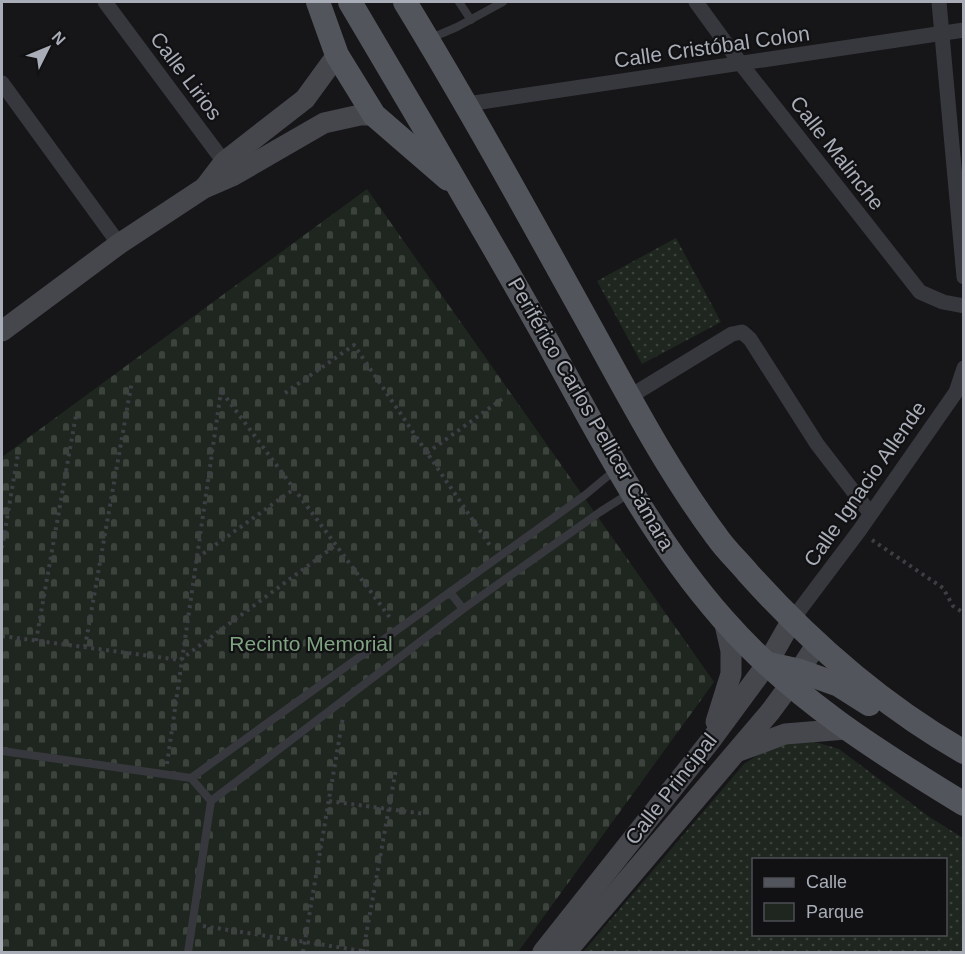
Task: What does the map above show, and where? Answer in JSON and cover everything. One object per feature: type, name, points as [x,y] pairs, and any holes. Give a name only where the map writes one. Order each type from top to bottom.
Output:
[{"type":"main road","points":[[318,2],[337,55],[374,115],[466,197]]},
{"type":"main road","name":"Periférico Carlos Pellicer Cámara","points":[[351,2],[466,197],[632,493],[675,558],[724,620],[767,664],[795,678],[804,698],[887,758],[963,804]]},
{"type":"main road","name":"Periférico Carlos Pellicer Cámara","points":[[405,2],[467,104],[629,397],[672,470],[718,538],[792,620],[856,676],[923,729],[962,748]]},
{"type":"main road","points":[[795,678],[839,685],[868,704],[923,729]]},
{"type":"street","name":"Calle Lirios","points":[[105,2],[229,168]]},
{"type":"street","name":"Calle Malinche","points":[[696,2],[741,64],[920,292],[943,302],[963,306]]},
{"type":"street","points":[[939,2],[963,277]]},
{"type":"street","name":"Calle Cristóbal Colon","points":[[467,104],[963,30]]},
{"type":"street","points":[[2,331],[119,244],[204,188],[229,168],[305,99],[337,55]]},
{"type":"street","points":[[2,83],[119,244]]},
{"type":"street","points":[[305,99],[324,123]]},
{"type":"street","points":[[229,168],[324,123],[360,115],[374,115]]},
{"type":"street","points":[[629,397],[732,334],[742,332],[750,339],[817,444],[870,513]]},
{"type":"street","name":"Calle Ignacio Allende","points":[[792,620],[859,531],[956,392],[963,368]]},
{"type":"street","points":[[711,740],[731,674],[731,651],[724,620]]},
{"type":"street","name":"Calle Principal","points":[[543,952],[711,740],[767,664],[792,620]]},
{"type":"street","name":"Calle Principal","points":[[566,952],[735,753],[795,678],[818,642]]},
{"type":"street","points":[[735,753],[785,734],[846,729]]},
{"type":"lane","points":[[459,2],[471,20]]},
{"type":"lane","points":[[428,40],[503,2]]},
{"type":"lane","points":[[191,778],[585,495],[618,468]]},
{"type":"lane","points":[[188,952],[211,801],[463,609],[600,512],[632,493]]},
{"type":"lane","points":[[450,592],[463,609]]},
{"type":"lane","points":[[2,751],[191,778],[211,801]]},
{"type":"path","points":[[285,393],[354,345],[498,558]]},
{"type":"path","points":[[85,647],[132,381]]},
{"type":"path","points":[[165,774],[221,391],[399,629]]},
{"type":"path","points":[[427,453],[502,399]]},
{"type":"path","points":[[36,641],[76,415]]},
{"type":"path","points":[[2,548],[18,454]]},
{"type":"path","points":[[197,558],[294,489]]},
{"type":"path","points":[[859,531],[943,588],[953,606],[963,613]]},
{"type":"path","points":[[2,637],[180,660],[336,544]]},
{"type":"path","points":[[303,952],[346,698]]},
{"type":"path","points":[[192,925],[365,952],[396,769]]},
{"type":"path","points":[[329,801],[425,814]]},
{"type":"green space","name":"Recinto Memorial","points":[[367,189],[714,682],[518,952],[2,952],[2,457]]},
{"type":"green space","points":[[676,238],[721,322],[642,364],[597,281]]},
{"type":"green space","points":[[789,742],[815,742],[839,749],[928,816],[963,838],[963,952],[583,952],[744,764],[765,750]]}]
